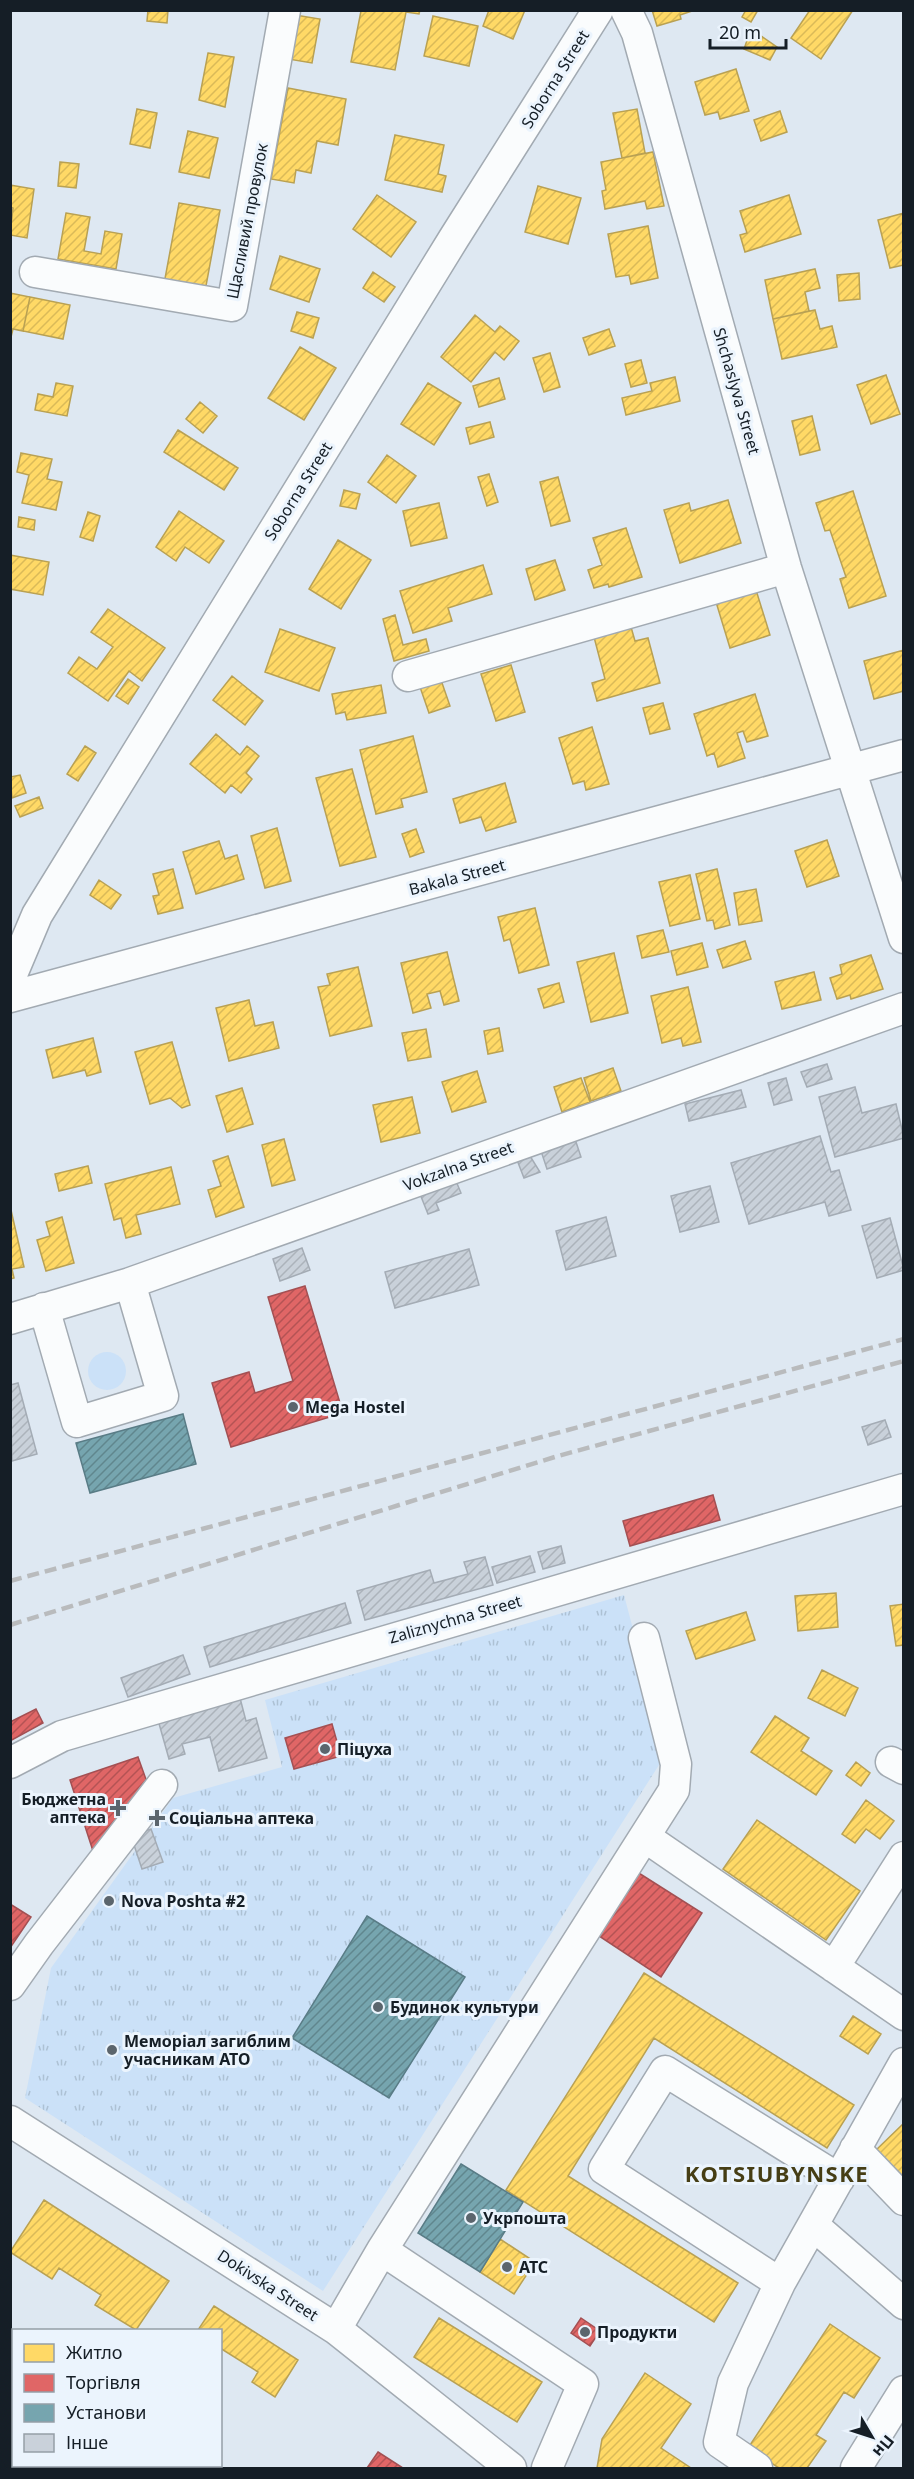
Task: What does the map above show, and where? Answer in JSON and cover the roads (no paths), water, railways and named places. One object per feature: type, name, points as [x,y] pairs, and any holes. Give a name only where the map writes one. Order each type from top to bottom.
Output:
[{"type":"street","name":"Щасливий провулок","points":[[35,272],[232,306],[285,10]]},
{"type":"street","name":"Soborna Street","points":[[10,979],[37,915],[448,248],[598,10]]},
{"type":"street","name":"Shchaslyva Street","points":[[626,10],[637,33],[786,568],[849,771]]},
{"type":"street","points":[[408,676],[786,568]]},
{"type":"street","name":"Bakala Street","points":[[10,997],[903,755]]},
{"type":"street","points":[[849,771],[903,938]]},
{"type":"street","name":"Vokzalna Street","points":[[10,1319],[130,1283],[903,1008]]},
{"type":"street","points":[[44,1308],[77,1422],[163,1396],[130,1283]]},
{"type":"street","name":"Zaliznychna Street","points":[[10,1763],[62,1736],[903,1489]]},
{"type":"street","points":[[336,2329],[382,2250],[674,1790],[676,1764],[644,1638]]},
{"type":"street","points":[[10,1985],[162,1785]]},
{"type":"street","points":[[645,1837],[903,2015]]},
{"type":"street","points":[[834,1967],[903,1857]]},
{"type":"street","points":[[757,2469],[719,2442],[733,2383],[780,2283],[902,2068]]},
{"type":"street","points":[[780,2283],[604,2169],[665,2071],[838,2179]]},
{"type":"street","name":"Dokivska Street","points":[[10,2121],[336,2329],[511,2469]]},
{"type":"street","points":[[855,2149],[903,2200]]},
{"type":"street","points":[[813,2225],[903,2304]]},
{"type":"street","points":[[382,2250],[583,2384],[548,2469]]},
{"type":"street","points":[[856,2469],[903,2391]]},
{"type":"railway","points":[[10,1581],[904,1339]]},
{"type":"railway","points":[[10,1625],[558,1456],[904,1361]]},
{"type":"place","name":"Mega Hostel","points":[[293,1407]]},
{"type":"place","name":"Піцуха","points":[[325,1749]]},
{"type":"place","name":"Бюджетна аптека","points":[[118,1808]]},
{"type":"place","name":"Соціальна аптека","points":[[157,1818]]},
{"type":"place","name":"Nova Poshta #2","points":[[109,1901]]},
{"type":"place","name":"Будинок культури","points":[[378,2007]]},
{"type":"place","name":"Меморіал загиблим учасникам АТО","points":[[112,2050]]},
{"type":"place","name":"Укрпошта","points":[[471,2218]]},
{"type":"place","name":"АТС","points":[[507,2267]]},
{"type":"place","name":"Продукти","points":[[585,2332]]},
{"type":"district","name":"KOTSIUBYNSKE","points":[[777,2174]]}]
